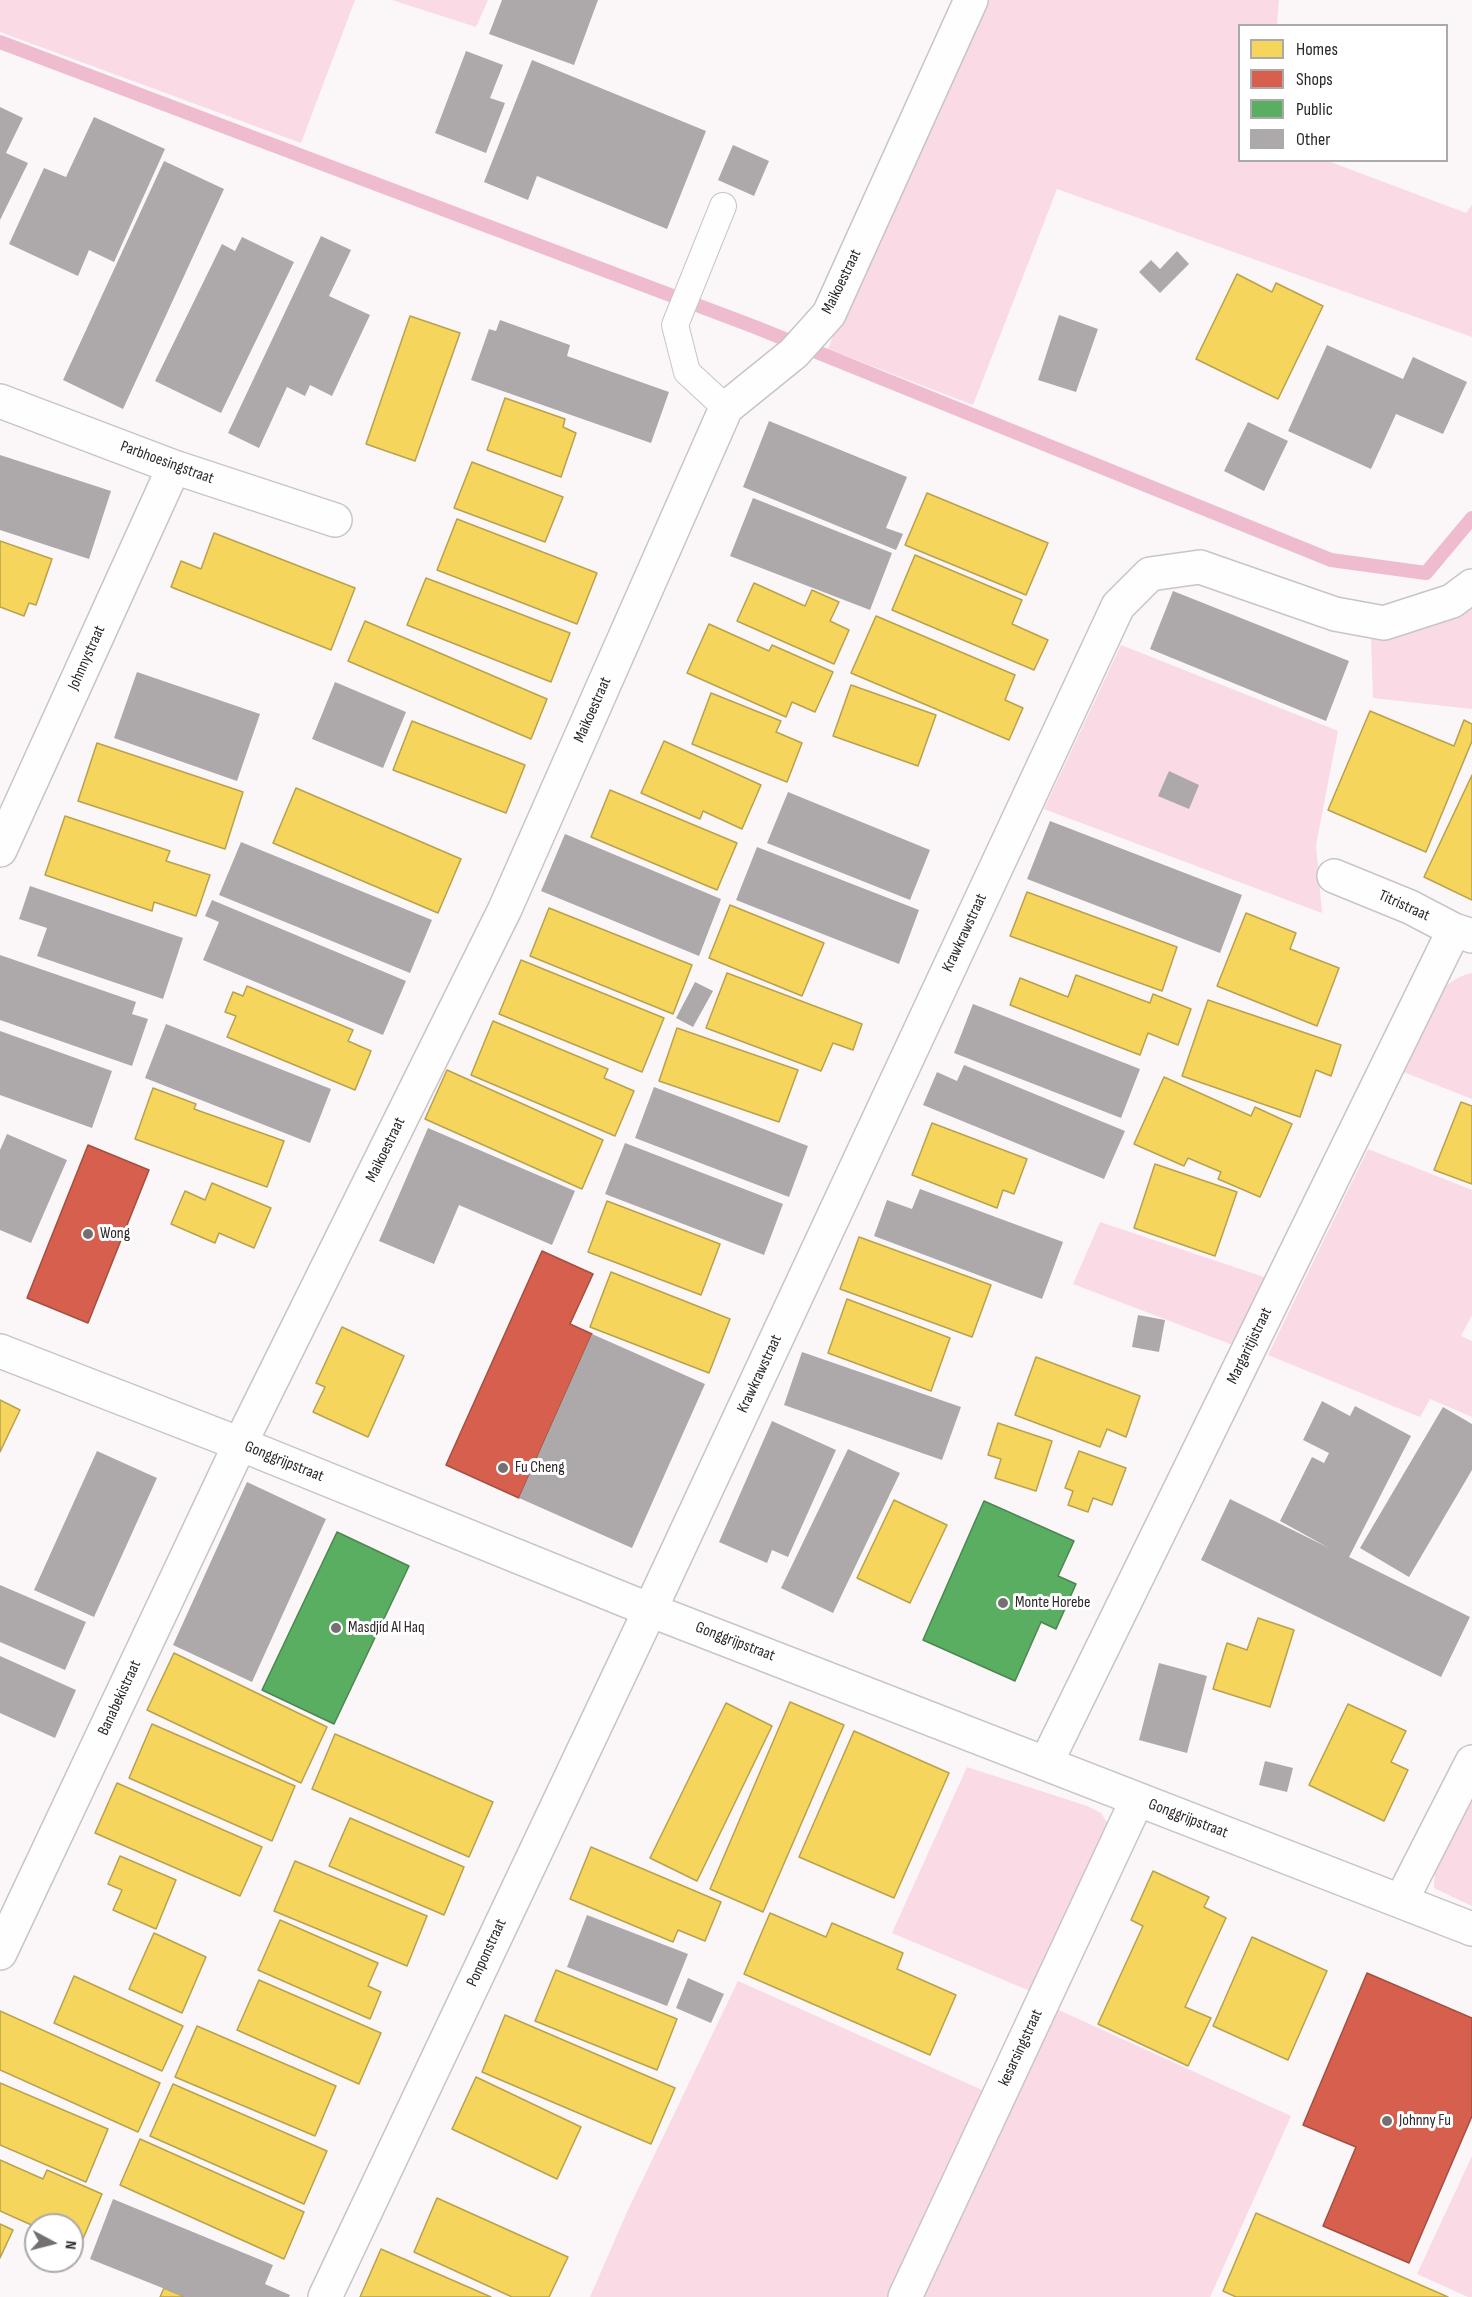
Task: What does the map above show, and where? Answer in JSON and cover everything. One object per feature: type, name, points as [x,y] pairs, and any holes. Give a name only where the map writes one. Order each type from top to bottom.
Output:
[{"type":"street","name":"Maikoestraat","points":[[240,1444],[505,909],[726,408],[804,343],[829,314],[971,0]]},
{"type":"street","name":"Parbhoesingstraat","points":[[0,401],[174,467],[335,520]]},
{"type":"street","name":"Johnnystraat","points":[[0,850],[174,467]]},
{"type":"street","name":"Krawkrawstraat","points":[[650,1610],[1118,606],[1150,574],[1200,567],[1335,614],[1384,622],[1452,600],[1472,586]]},
{"type":"street","name":"Titristraat","points":[[1334,876],[1410,907],[1463,933]]},
{"type":"street","name":"Margaritjistraat","points":[[1046,1763],[1463,933]]},
{"type":"street","name":"Gonggrijpstraat","points":[[0,1352],[240,1444],[650,1610],[1472,1929]]},
{"type":"street","name":"Banabekistraat","points":[[0,1953],[240,1444]]},
{"type":"street","name":"Ponponstraat","points":[[325,2297],[650,1610]]},
{"type":"street","points":[[1401,1901],[1472,1762]]},
{"type":"street","name":"kesarsingstraat","points":[[904,2297],[1137,1800]]},
{"type":"lane","points":[[723,206],[675,325],[687,372],[726,408]]},
{"type":"shaded area","points":[[0,0],[355,0],[301,143],[0,32]]},
{"type":"shaded area","points":[[392,0],[488,0],[476,27]]},
{"type":"shaded area","points":[[976,0],[1279,0],[1277,24],[1238,24],[1238,162],[1331,162],[1466,213],[1472,205],[1472,337],[1057,189],[973,405],[828,349],[911,136]]},
{"type":"shaded area","points":[[1472,608],[1472,709],[1373,698],[1371,636],[1398,632],[1466,612]]},
{"type":"shaded area","points":[[1121,645],[1338,731],[1316,845],[1322,913],[1044,809]]},
{"type":"shaded area","points":[[1472,973],[1472,1099],[1401,1071],[1418,1027],[1434,999],[1444,987]]},
{"type":"shaded area","points":[[1368,1149],[1472,1190],[1472,1315],[1461,1336],[1472,1341],[1472,1417],[1430,1399],[1420,1417],[1268,1355]]},
{"type":"shaded area","points":[[1100,1222],[1270,1279],[1238,1347],[1073,1284]]},
{"type":"shaded area","points":[[967,1767],[1087,1806],[1101,1813],[1108,1824],[1037,1994],[892,1933]]},
{"type":"shaded area","points":[[1472,1799],[1472,1906],[1434,1888],[1435,1869]]},
{"type":"shaded area","points":[[738,1981],[989,2093],[895,2297],[590,2297],[627,2212]]},
{"type":"shaded area","points":[[1050,2006],[1291,2116],[1210,2297],[919,2297]]},
{"type":"shaded area","points":[[1472,2156],[1472,2297],[1468,2297],[1417,2274]]},
{"type":"building: Homes","points":[[1237,274],[1272,292],[1276,283],[1323,306],[1278,399],[1196,359]]},
{"type":"building: Homes","points":[[410,316],[460,333],[415,461],[366,444]]},
{"type":"building: Homes","points":[[505,398],[565,419],[563,427],[576,433],[561,477],[487,450]]},
{"type":"building: Homes","points":[[472,462],[563,497],[545,542],[454,508]]},
{"type":"building: Homes","points":[[927,493],[1048,543],[1026,595],[905,545]]},
{"type":"building: Homes","points":[[457,519],[597,573],[577,624],[437,570]]},
{"type":"building: Homes","points":[[214,533],[355,588],[331,650],[171,587],[181,561],[201,569]]},
{"type":"building: Homes","points":[[0,541],[52,559],[36,605],[29,603],[24,616],[0,607]]},
{"type":"building: Homes","points":[[915,555],[1022,600],[1012,624],[1048,640],[1034,670],[892,610]]},
{"type":"building: Homes","points":[[426,578],[570,633],[551,682],[407,625]]},
{"type":"building: Homes","points":[[754,583],[805,606],[812,590],[839,602],[830,621],[849,630],[834,664],[737,621]]},
{"type":"building: Homes","points":[[876,616],[1015,675],[1005,700],[1023,708],[1009,740],[851,673]]},
{"type":"building: Homes","points":[[365,621],[547,699],[531,739],[348,661]]},
{"type":"building: Homes","points":[[709,624],[769,651],[772,645],[833,672],[815,712],[792,702],[786,717],[687,673]]},
{"type":"building: Homes","points":[[851,685],[936,715],[918,766],[833,736]]},
{"type":"building: Homes","points":[[711,693],[781,721],[776,732],[802,743],[787,782],[692,744]]},
{"type":"building: Homes","points":[[1370,711],[1454,746],[1464,720],[1472,724],[1472,741],[1426,852],[1328,810]]},
{"type":"building: Homes","points":[[412,721],[525,765],[506,813],[393,770]]},
{"type":"building: Homes","points":[[664,741],[761,785],[742,829],[703,811],[700,819],[641,793]]},
{"type":"building: Homes","points":[[97,743],[243,792],[225,849],[78,801]]},
{"type":"building: Homes","points":[[1472,775],[1472,900],[1424,877]]},
{"type":"building: Homes","points":[[296,788],[461,859],[438,913],[273,843]]},
{"type":"building: Homes","points":[[610,790],[737,843],[717,890],[591,837]]},
{"type":"building: Homes","points":[[65,816],[170,851],[166,861],[210,875],[196,916],[154,902],[152,911],[45,875]]},
{"type":"building: Homes","points":[[1027,892],[1177,947],[1162,991],[1010,936]]},
{"type":"building: Homes","points":[[730,905],[824,943],[802,996],[709,958]]},
{"type":"building: Homes","points":[[549,908],[692,965],[673,1014],[530,956]]},
{"type":"building: Homes","points":[[1246,913],[1296,933],[1290,949],[1339,968],[1317,1026],[1217,986]]},
{"type":"building: Homes","points":[[521,960],[664,1018],[642,1072],[499,1014]]},
{"type":"building: Homes","points":[[727,973],[862,1024],[853,1050],[833,1043],[821,1071],[706,1028]]},
{"type":"building: Homes","points":[[1076,975],[1150,1003],[1153,994],[1191,1009],[1178,1045],[1148,1033],[1140,1055],[1010,1005],[1020,978],[1068,997]]},
{"type":"building: Homes","points":[[247,986],[353,1030],[348,1041],[371,1051],[355,1090],[227,1037],[236,1016],[225,1012],[233,992],[243,996]]},
{"type":"building: Homes","points":[[1208,1000],[1341,1045],[1331,1076],[1316,1070],[1300,1117],[1182,1076]]},
{"type":"building: Homes","points":[[493,1021],[608,1069],[604,1078],[634,1091],[615,1136],[471,1075]]},
{"type":"building: Homes","points":[[677,1028],[798,1070],[779,1122],[659,1081]]},
{"type":"building: Homes","points":[[447,1070],[603,1140],[582,1189],[425,1119]]},
{"type":"building: Homes","points":[[1164,1077],[1251,1116],[1255,1107],[1292,1124],[1260,1197],[1218,1179],[1221,1172],[1188,1158],[1184,1166],[1134,1144]]},
{"type":"building: Homes","points":[[153,1088],[196,1104],[194,1109],[284,1141],[267,1187],[135,1139]]},
{"type":"building: Homes","points":[[1461,1102],[1472,1106],[1472,1184],[1434,1170]]},
{"type":"building: Homes","points":[[932,1123],[1027,1159],[1014,1194],[1003,1190],[997,1208],[912,1175]]},
{"type":"building: Homes","points":[[1155,1164],[1237,1192],[1215,1256],[1134,1228]]},
{"type":"building: Homes","points":[[212,1183],[271,1208],[254,1248],[219,1233],[215,1243],[171,1224],[185,1191],[205,1200]]},
{"type":"building: Homes","points":[[607,1201],[720,1244],[701,1295],[588,1252]]},
{"type":"building: Homes","points":[[859,1237],[991,1285],[972,1337],[840,1289]]},
{"type":"building: Homes","points":[[611,1272],[730,1319],[709,1373],[590,1327]]},
{"type":"building: Homes","points":[[847,1299],[950,1338],[931,1391],[828,1353]]},
{"type":"building: Homes","points":[[342,1327],[404,1356],[368,1437],[313,1412],[325,1387],[316,1383]]},
{"type":"building: Homes","points":[[1036,1357],[1140,1396],[1126,1437],[1107,1429],[1100,1447],[1015,1415]]},
{"type":"building: Homes","points":[[0,1400],[20,1410],[0,1452]]},
{"type":"building: Homes","points":[[998,1423],[1052,1441],[1036,1491],[995,1478],[1001,1459],[988,1455]]},
{"type":"building: Homes","points":[[1079,1451],[1126,1468],[1112,1505],[1093,1498],[1088,1512],[1068,1505],[1073,1491],[1065,1488]]},
{"type":"building: Homes","points":[[894,1500],[947,1525],[910,1603],[857,1578]]},
{"type":"building: Homes","points":[[1258,1618],[1294,1630],[1270,1707],[1213,1689],[1227,1643],[1247,1650]]},
{"type":"building: Homes","points":[[174,1653],[327,1727],[301,1783],[147,1710]]},
{"type":"building: Homes","points":[[790,1702],[844,1725],[763,1912],[710,1889]]},
{"type":"building: Homes","points":[[726,1703],[772,1726],[697,1881],[650,1858]]},
{"type":"building: Homes","points":[[1348,1704],[1406,1731],[1391,1762],[1408,1770],[1384,1821],[1309,1785]]},
{"type":"building: Homes","points":[[152,1724],[295,1786],[272,1841],[129,1778]]},
{"type":"building: Homes","points":[[854,1731],[949,1773],[894,1898],[799,1857]]},
{"type":"building: Homes","points":[[335,1734],[493,1802],[469,1857],[312,1789]]},
{"type":"building: Homes","points":[[117,1783],[262,1847],[240,1896],[95,1833]]},
{"type":"building: Homes","points":[[350,1818],[464,1867],[444,1915],[329,1866]]},
{"type":"building: Homes","points":[[591,1847],[721,1902],[705,1941],[678,1930],[673,1942],[570,1899]]},
{"type":"building: Homes","points":[[120,1856],[176,1880],[156,1929],[113,1910],[122,1890],[108,1884]]},
{"type":"building: Homes","points":[[295,1861],[427,1916],[407,1966],[274,1911]]},
{"type":"building: Homes","points":[[1153,1871],[1209,1897],[1204,1907],[1226,1918],[1185,2007],[1211,2018],[1188,2066],[1098,2024],[1143,1926],[1131,1920]]},
{"type":"building: Homes","points":[[770,1913],[826,1937],[832,1923],[903,1953],[897,1969],[956,1995],[930,2055],[744,1974]]},
{"type":"building: Homes","points":[[280,1920],[378,1963],[368,1986],[381,1992],[370,2019],[258,1970]]},
{"type":"building: Homes","points":[[154,1933],[206,1957],[182,2013],[129,1989]]},
{"type":"building: Homes","points":[[1252,1937],[1327,1971],[1288,2060],[1213,2026]]},
{"type":"building: Homes","points":[[556,1970],[677,2019],[657,2070],[535,2021]]},
{"type":"building: Homes","points":[[74,1976],[183,2026],[162,2071],[54,2023]]},
{"type":"building: Homes","points":[[259,1980],[381,2033],[359,2084],[237,2030]]},
{"type":"building: Homes","points":[[0,2011],[160,2083],[138,2132],[0,2070]]},
{"type":"building: Homes","points":[[505,2015],[675,2088],[651,2144],[482,2072]]},
{"type":"building: Homes","points":[[197,2026],[336,2086],[315,2136],[175,2077]]},
{"type":"building: Homes","points":[[476,2077],[581,2127],[557,2179],[452,2129]]},
{"type":"building: Homes","points":[[0,2083],[108,2129],[86,2182],[0,2145]]},
{"type":"building: Homes","points":[[173,2084],[327,2151],[304,2204],[150,2136]]},
{"type":"building: Homes","points":[[140,2139],[304,2212],[284,2259],[120,2185]]},
{"type":"building: Homes","points":[[0,2160],[43,2179],[47,2170],[102,2194],[84,2237],[84,2213],[24,2213],[24,2222],[0,2211]]},
{"type":"building: Homes","points":[[437,2198],[568,2257],[549,2297],[512,2297],[414,2252]]},
{"type":"building: Homes","points":[[1256,2213],[1448,2297],[1236,2297],[1223,2291]]},
{"type":"building: Homes","points":[[0,2224],[13,2230],[0,2258]]},
{"type":"building: Homes","points":[[381,2249],[491,2297],[360,2297]]},
{"type":"building: Homes","points":[[164,2288],[185,2297],[160,2297]]},
{"type":"building: Shops","name":"Wong","points":[[88,1145],[149,1170],[88,1323],[27,1298]]},
{"type":"building: Shops","points":[[542,1251],[593,1274],[570,1324],[592,1334],[519,1498],[446,1465]]},
{"type":"building: Shops","name":"Johnny Fu","points":[[1367,1973],[1472,2018],[1472,2116],[1409,2263],[1323,2226],[1356,2147],[1303,2125]]},
{"type":"building: Public","name":"Monte Horebe","points":[[984,1501],[1074,1541],[1058,1576],[1076,1584],[1056,1629],[1041,1622],[1015,1681],[923,1640]]},
{"type":"building: Public","name":"Masdjid Al Haq","points":[[337,1532],[409,1566],[334,1724],[262,1690]]},
{"type":"building: Other","points":[[502,0],[598,0],[574,65],[489,34]]},
{"type":"building: Other","points":[[466,51],[503,65],[490,98],[505,103],[486,153],[435,133]]},
{"type":"building: Other","points":[[532,60],[706,131],[667,229],[537,176],[528,200],[484,182]]},
{"type":"building: Other","points":[[0,107],[23,118],[6,153],[28,163],[0,220]]},
{"type":"building: Other","points":[[94,117],[165,149],[114,262],[89,250],[78,276],[9,244],[44,168],[66,177]]},
{"type":"building: Other","points":[[733,145],[769,161],[754,196],[718,180]]},
{"type":"building: Other","points":[[164,161],[224,189],[123,409],[63,380]]},
{"type":"building: Other","points":[[321,236],[351,250],[329,296],[370,315],[332,396],[310,385],[305,396],[287,387],[259,448],[228,433]]},
{"type":"building: Other","points":[[242,237],[294,262],[221,413],[155,381],[222,244],[235,251]]},
{"type":"building: Other","points":[[1177,251],[1189,264],[1160,293],[1139,272],[1151,260],[1160,269]]},
{"type":"building: Other","points":[[1059,315],[1098,329],[1076,392],[1038,380]]},
{"type":"building: Other","points":[[500,320],[570,345],[567,356],[669,392],[651,443],[471,380],[489,329],[496,331]]},
{"type":"building: Other","points":[[1327,345],[1403,379],[1413,357],[1467,382],[1443,434],[1396,414],[1371,469],[1288,431]]},
{"type":"building: Other","points":[[769,421],[907,477],[886,528],[903,534],[896,550],[743,487]]},
{"type":"building: Other","points":[[1248,422],[1288,441],[1264,491],[1224,471]]},
{"type":"building: Other","points":[[0,455],[111,491],[89,559],[0,530]]},
{"type":"building: Other","points":[[753,498],[892,553],[870,610],[730,556]]},
{"type":"building: Other","points":[[1173,591],[1349,661],[1326,721],[1150,649]]},
{"type":"building: Other","points":[[137,672],[260,714],[237,781],[114,738]]},
{"type":"building: Other","points":[[335,682],[406,712],[383,768],[312,739]]},
{"type":"building: Other","points":[[1169,771],[1199,785],[1189,809],[1158,796]]},
{"type":"building: Other","points":[[788,792],[930,850],[910,900],[767,843]]},
{"type":"building: Other","points":[[1050,821],[1242,895],[1220,953],[1027,879]]},
{"type":"building: Other","points":[[565,834],[721,899],[699,956],[541,891]]},
{"type":"building: Other","points":[[241,842],[432,920],[410,973],[219,895]]},
{"type":"building: Other","points":[[757,847],[919,910],[899,964],[736,900]]},
{"type":"building: Other","points":[[30,886],[183,938],[163,999],[37,956],[47,928],[19,919]]},
{"type":"building: Other","points":[[212,900],[406,981],[383,1035],[203,960],[219,922],[205,916]]},
{"type":"building: Other","points":[[0,955],[136,1002],[132,1014],[148,1019],[132,1066],[0,1020]]},
{"type":"building: Other","points":[[695,982],[713,991],[693,1027],[676,1018]]},
{"type":"building: Other","points":[[973,1004],[1140,1069],[1121,1118],[954,1053]]},
{"type":"building: Other","points":[[166,1024],[331,1089],[310,1143],[145,1078]]},
{"type":"building: Other","points":[[0,1031],[112,1071],[92,1128],[0,1095]]},
{"type":"building: Other","points":[[964,1065],[1125,1131],[1104,1179],[923,1105],[937,1072],[957,1081]]},
{"type":"building: Other","points":[[654,1087],[808,1146],[789,1197],[635,1138]]},
{"type":"building: Other","points":[[428,1128],[575,1191],[552,1245],[459,1205],[434,1264],[379,1241]]},
{"type":"building: Other","points":[[7,1134],[67,1160],[31,1243],[0,1230],[0,1150]]},
{"type":"building: Other","points":[[625,1143],[783,1204],[764,1255],[605,1194]]},
{"type":"building: Other","points":[[920,1189],[1063,1242],[1042,1299],[874,1236],[887,1200],[912,1209]]},
{"type":"building: Other","points":[[1138,1315],[1165,1320],[1159,1352],[1132,1347]]},
{"type":"building: Other","points":[[592,1334],[705,1384],[632,1548],[519,1498]]},
{"type":"building: Other","points":[[802,1352],[961,1407],[942,1460],[784,1405]]},
{"type":"building: Other","points":[[1322,1401],[1350,1416],[1355,1406],[1411,1436],[1349,1557],[1470,1617],[1441,1677],[1201,1560],[1230,1499],[1329,1548],[1280,1521],[1312,1457],[1324,1463],[1329,1453],[1303,1440]]},
{"type":"building: Other","points":[[1443,1407],[1472,1424],[1472,1470],[1409,1577],[1360,1548]]},
{"type":"building: Other","points":[[772,1421],[836,1450],[788,1557],[772,1550],[767,1563],[719,1542]]},
{"type":"building: Other","points":[[848,1449],[900,1473],[833,1613],[781,1588]]},
{"type":"building: Other","points":[[97,1451],[157,1478],[94,1617],[34,1590]]},
{"type":"building: Other","points":[[247,1482],[326,1519],[252,1682],[173,1645]]},
{"type":"building: Other","points":[[0,1585],[86,1622],[65,1670],[0,1642]]},
{"type":"building: Other","points":[[0,1656],[76,1690],[55,1738],[0,1713]]},
{"type":"building: Other","points":[[1159,1663],[1207,1676],[1187,1753],[1139,1740]]},
{"type":"building: Other","points":[[1265,1761],[1293,1768],[1287,1792],[1259,1785]]},
{"type":"building: Other","points":[[587,1915],[688,1954],[667,2006],[567,1967]]},
{"type":"building: Other","points":[[688,1978],[724,1994],[711,2023],[676,2008]]},
{"type":"building: Other","points":[[113,2199],[273,2265],[265,2284],[290,2295],[289,2297],[185,2297],[90,2259]]},
{"type":"waterway","points":[[0,42],[755,327],[1331,560],[1426,573],[1472,518]]},
{"type":"place","name":"Wong","points":[[88,1234]]},
{"type":"place","name":"Fu Cheng","points":[[503,1468]]},
{"type":"place","name":"Monte Horebe","points":[[1003,1603]]},
{"type":"place","name":"Masdjid Al Haq","points":[[336,1628]]},
{"type":"place","name":"Johnny Fu","points":[[1387,2121]]}]
